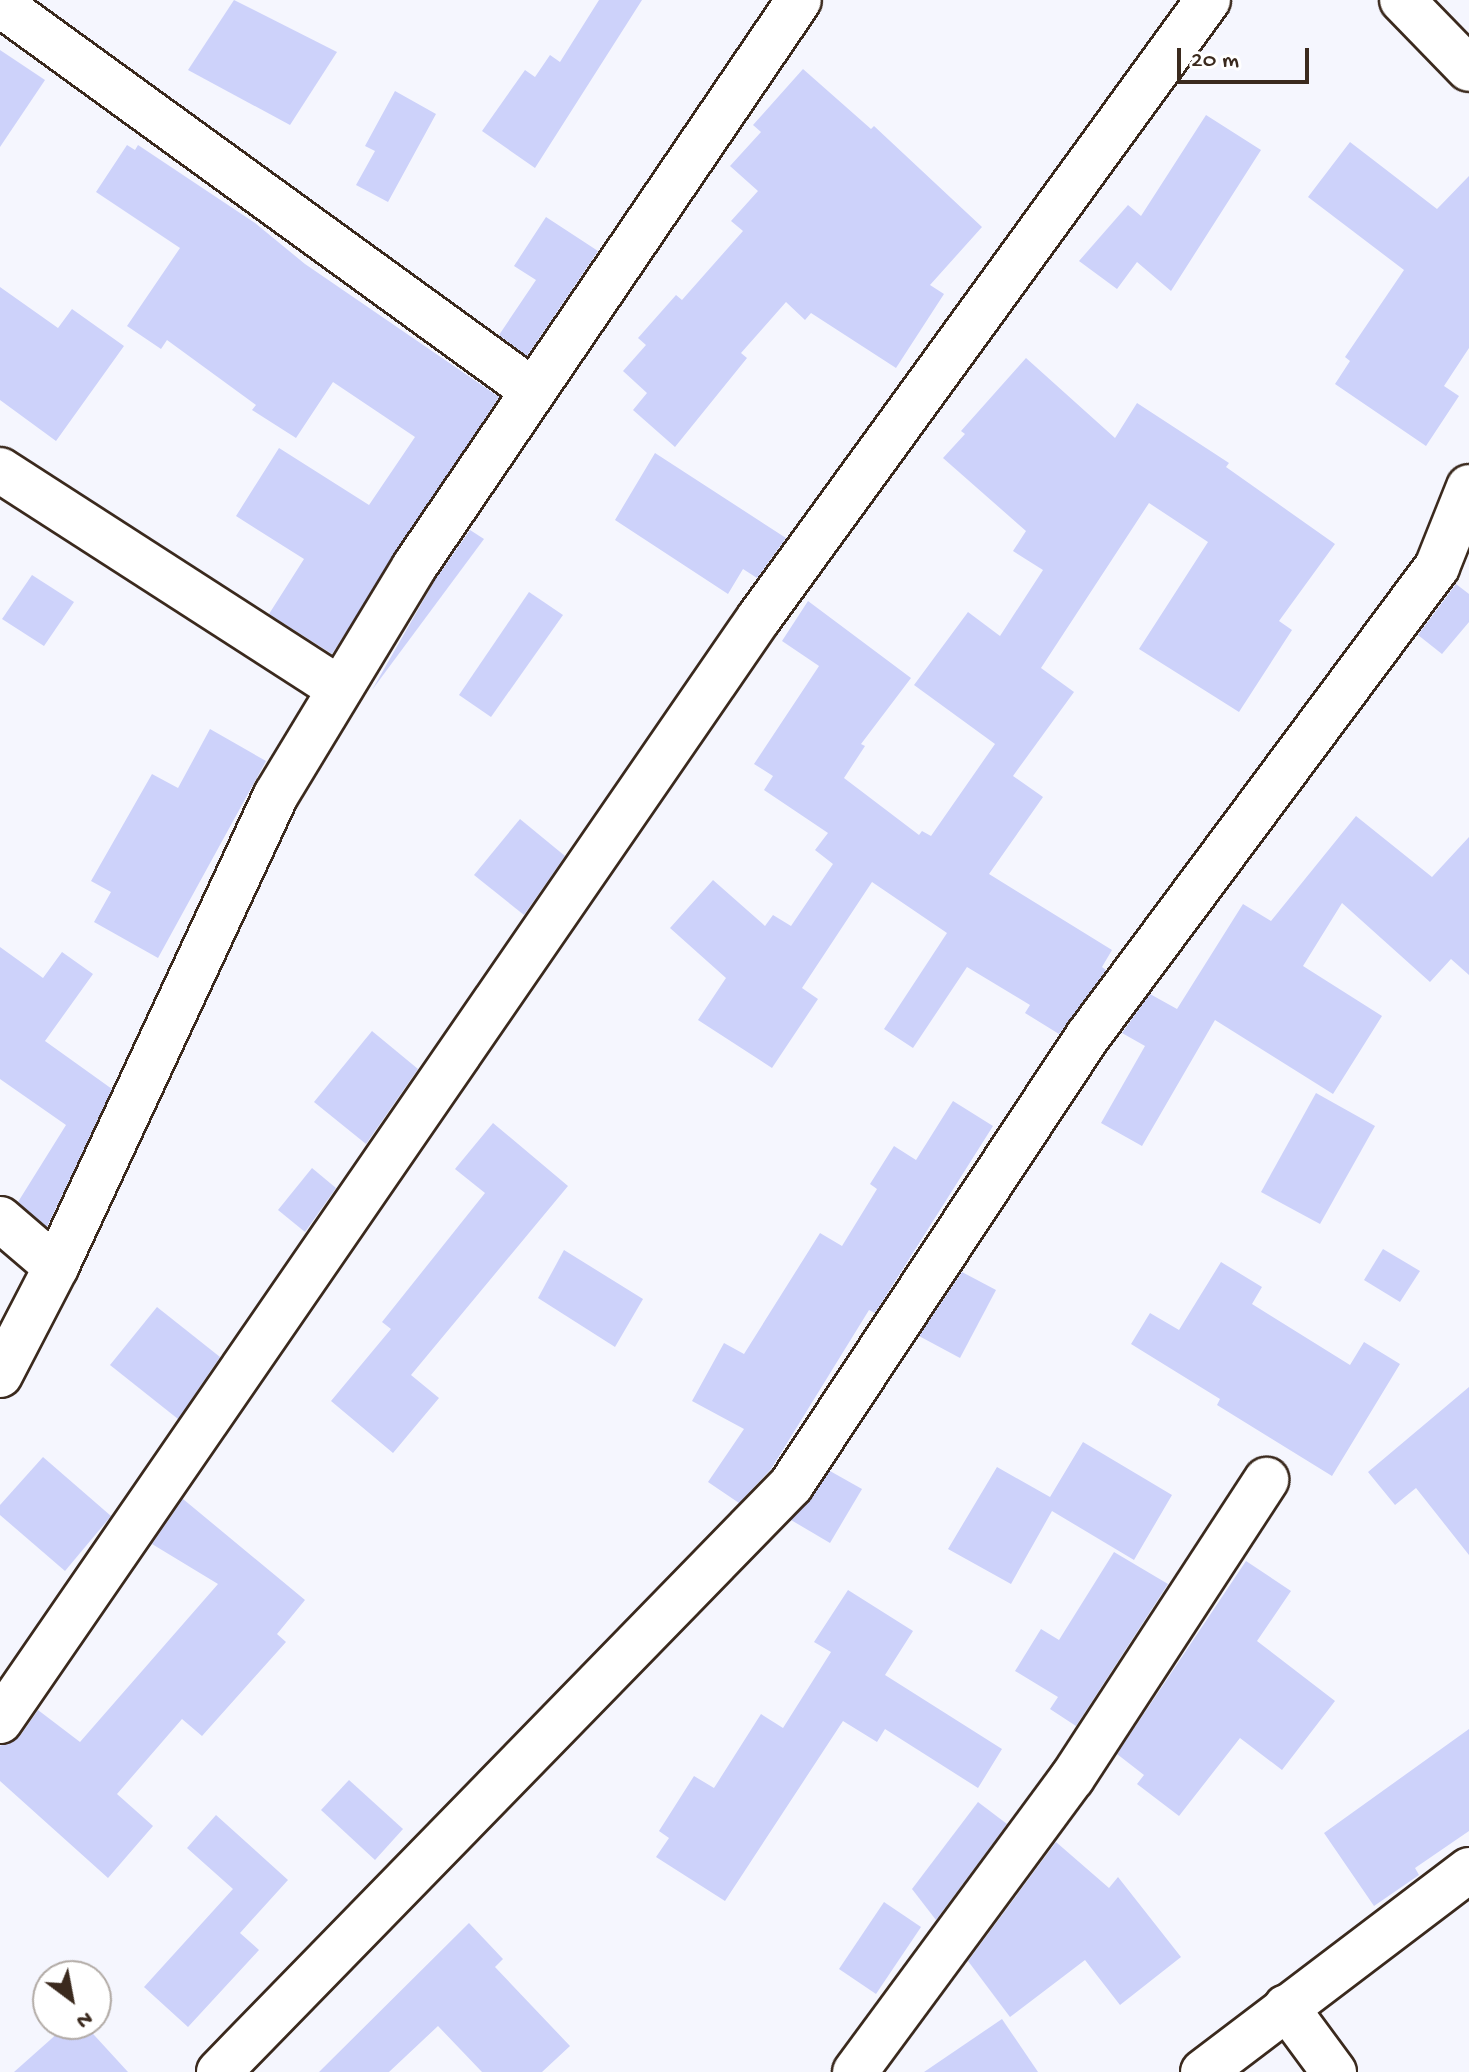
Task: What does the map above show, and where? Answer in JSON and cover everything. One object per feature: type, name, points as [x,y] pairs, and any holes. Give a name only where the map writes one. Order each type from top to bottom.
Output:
[{"type":"street","points":[[0,1375],[56,1267],[276,795],[340,689],[532,390],[799,0]]},
{"type":"street","points":[[0,1721],[759,618],[1208,0]]},
{"type":"street","points":[[1402,0],[1469,69]]},
{"type":"street","points":[[0,4],[532,390]]},
{"type":"street","points":[[0,470],[340,689]]},
{"type":"street","points":[[219,2072],[791,1485],[1088,1036],[1437,567],[1469,487]]},
{"type":"street","points":[[0,1219],[56,1267]]},
{"type":"street","points":[[855,2072],[1072,1778],[1266,1480]]},
{"type":"street","points":[[1203,2072],[1469,1870]]},
{"type":"street","points":[[1286,2007],[1334,2072]]},
{"type":"building","points":[[234,0],[337,52],[290,125],[188,70]]},
{"type":"building","points":[[599,0],[642,0],[535,168],[482,131],[525,70],[535,77],[550,55],[560,62]]},
{"type":"building","points":[[0,50],[45,80],[0,147]]},
{"type":"building","points":[[803,69],[871,129],[874,126],[982,227],[930,285],[944,294],[896,368],[811,313],[805,320],[786,302],[741,353],[747,358],[675,447],[633,410],[647,393],[623,371],[646,345],[638,338],[676,295],[682,300],[743,231],[731,221],[758,191],[730,166],[761,132],[753,125]]},
{"type":"building","points":[[395,91],[436,114],[388,202],[356,185],[375,151],[365,146]]},
{"type":"building","points":[[1206,115],[1261,150],[1171,291],[1137,262],[1117,289],[1079,261],[1128,205],[1141,216]]},
{"type":"building","points":[[1350,142],[1437,209],[1469,176],[1469,348],[1444,386],[1459,396],[1426,446],[1335,384],[1350,361],[1345,357],[1404,270],[1308,197]]},
{"type":"building","points":[[127,145],[135,150],[138,145],[255,223],[305,264],[499,397],[332,654],[269,614],[304,559],[236,516],[279,448],[369,505],[415,437],[333,382],[296,438],[252,410],[256,405],[167,340],[161,349],[127,326],[180,248],[96,192]]},
{"type":"building","points":[[546,217],[598,251],[527,356],[499,335],[536,280],[514,266]]},
{"type":"building","points":[[0,287],[58,328],[72,309],[124,346],[56,441],[0,400]]},
{"type":"building","points":[[1026,358],[1115,438],[1137,403],[1229,463],[1226,467],[1335,544],[1279,621],[1292,630],[1239,712],[1139,649],[1208,542],[1149,503],[1041,668],[1074,692],[1013,776],[1043,797],[989,874],[1112,950],[1102,967],[1106,970],[1059,1034],[1025,1013],[1030,1005],[967,967],[913,1048],[884,1029],[947,933],[872,882],[802,988],[818,999],[772,1068],[698,1020],[726,978],[670,928],[713,880],[765,926],[773,915],[791,926],[833,864],[815,850],[828,833],[764,790],[773,776],[754,764],[819,666],[782,641],[808,601],[911,678],[861,744],[865,746],[844,778],[919,835],[922,831],[931,836],[995,744],[914,685],[968,612],[1000,636],[1043,570],[1013,551],[1026,531],[943,458],[965,434],[961,431]]},
{"type":"building","points":[[655,453],[786,538],[757,578],[743,569],[728,594],[615,520]]},
{"type":"building","points":[[470,530],[484,539],[372,690],[435,580]]},
{"type":"building","points":[[32,575],[74,602],[44,646],[2,619]]},
{"type":"building","points":[[1456,584],[1469,594],[1469,622],[1442,654],[1418,635]]},
{"type":"building","points":[[529,592],[563,615],[491,717],[459,695]]},
{"type":"building","points":[[210,729],[266,761],[158,958],[94,922],[111,892],[91,881],[152,774],[178,788]]},
{"type":"building","points":[[1356,816],[1432,877],[1469,837],[1469,975],[1451,959],[1430,982],[1342,903],[1303,966],[1382,1016],[1333,1094],[1215,1020],[1142,1146],[1101,1123],[1145,1046],[1122,1033],[1150,994],[1177,1009],[1243,904],[1271,921]]},
{"type":"building","points":[[520,819],[565,856],[524,915],[474,875]]},
{"type":"building","points":[[0,947],[43,978],[62,952],[93,974],[45,1041],[112,1089],[47,1227],[18,1202],[66,1125],[0,1079]]},
{"type":"building","points":[[372,1031],[418,1069],[366,1144],[314,1102]]},
{"type":"building","points":[[1316,1093],[1375,1126],[1320,1224],[1261,1192]]},
{"type":"building","points":[[953,1101],[993,1126],[875,1313],[869,1310],[771,1469],[739,1503],[708,1482],[744,1429],[692,1401],[724,1343],[744,1354],[820,1233],[842,1246],[877,1189],[870,1184],[894,1146],[916,1160]]},
{"type":"building","points":[[493,1123],[568,1186],[411,1375],[439,1398],[393,1453],[331,1401],[391,1329],[382,1322],[485,1193],[455,1169]]},
{"type":"building","points":[[312,1168],[336,1188],[305,1232],[278,1210]]},
{"type":"building","points":[[1383,1249],[1420,1271],[1400,1302],[1364,1280]]},
{"type":"building","points":[[564,1250],[643,1299],[615,1347],[538,1298]]},
{"type":"building","points":[[1221,1262],[1262,1287],[1252,1304],[1350,1365],[1364,1342],[1400,1364],[1332,1476],[1217,1405],[1220,1399],[1131,1344],[1150,1313],[1179,1330]]},
{"type":"building","points":[[962,1272],[996,1290],[960,1358],[919,1336]]},
{"type":"building","points":[[157,1307],[220,1357],[178,1419],[110,1365]]},
{"type":"building","points":[[1469,1387],[1469,1555],[1416,1488],[1395,1505],[1368,1472]]},
{"type":"building","points":[[1083,1442],[1172,1495],[1134,1560],[1052,1511],[1011,1584],[948,1549],[997,1467],[1050,1497]]},
{"type":"building","points":[[43,1457],[111,1516],[65,1571],[0,1515],[0,1505]]},
{"type":"building","points":[[830,1471],[862,1489],[830,1543],[791,1520]]},
{"type":"building","points":[[183,1499],[305,1600],[277,1634],[286,1642],[202,1736],[182,1719],[117,1794],[153,1826],[108,1878],[0,1781],[0,1746],[20,1736],[38,1710],[80,1742],[218,1584],[152,1544]]},
{"type":"building","points":[[1114,1552],[1168,1584],[1076,1726],[1050,1709],[1058,1697],[1015,1671],[1041,1629],[1059,1640]]},
{"type":"building","points":[[1246,1561],[1291,1591],[1257,1641],[1335,1701],[1282,1770],[1240,1738],[1179,1816],[1137,1784],[1144,1775],[1117,1754]]},
{"type":"building","points":[[848,1590],[913,1631],[885,1675],[1002,1749],[978,1788],[885,1729],[877,1742],[843,1721],[725,1901],[656,1857],[669,1838],[659,1831],[694,1776],[714,1788],[761,1714],[783,1728],[831,1652],[814,1642]]},
{"type":"building","points":[[1469,1729],[1469,1831],[1415,1868],[1419,1875],[1374,1906],[1324,1833]]},
{"type":"building","points":[[349,1780],[403,1829],[375,1860],[321,1810]]},
{"type":"building","points":[[978,1802],[1007,1824],[936,1920],[912,1889]]},
{"type":"building","points":[[216,1815],[288,1880],[240,1933],[259,1950],[188,2027],[144,1987],[233,1889],[187,1848]]},
{"type":"building","points":[[1056,1842],[1109,1888],[1118,1877],[1181,1957],[1120,2005],[1085,1960],[1010,2017],[968,1961]]},
{"type":"building","points":[[884,1902],[921,1927],[876,1994],[839,1969]]},
{"type":"building","points":[[469,1923],[503,1959],[495,1967],[570,2046],[542,2072],[482,2072],[438,2026],[389,2072],[319,2072]]},
{"type":"building","points":[[1002,2019],[1038,2072],[924,2072]]},
{"type":"building","points":[[50,2040],[99,2040],[128,2072],[14,2072]]}]
